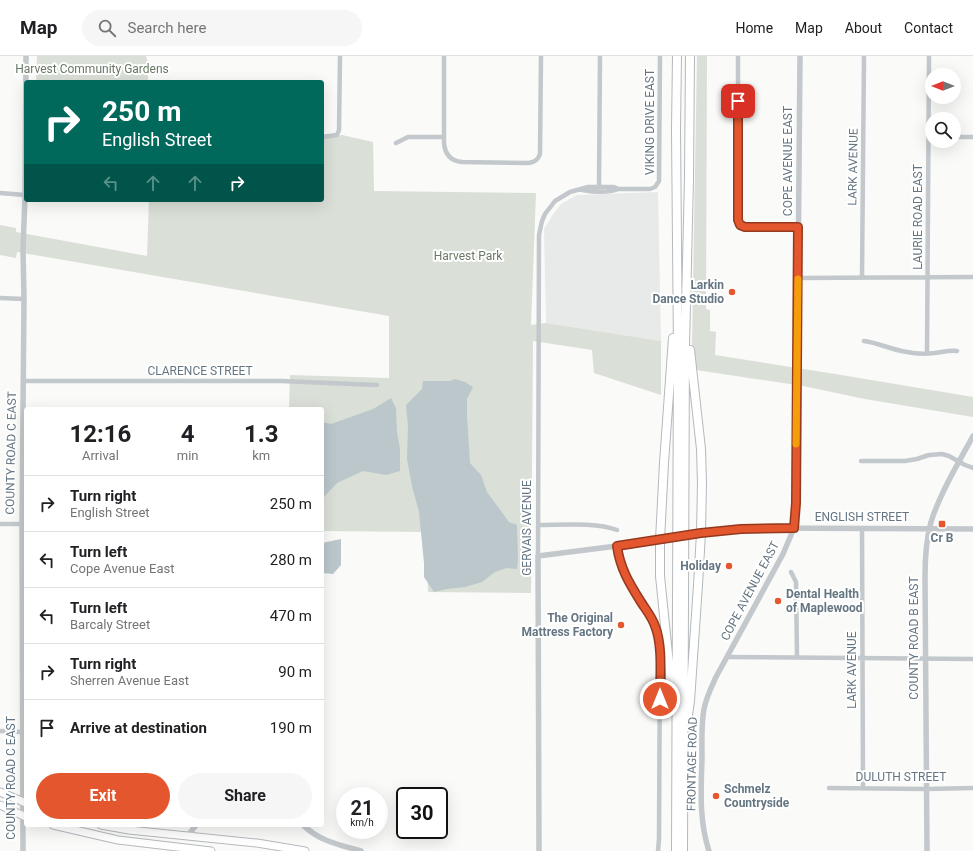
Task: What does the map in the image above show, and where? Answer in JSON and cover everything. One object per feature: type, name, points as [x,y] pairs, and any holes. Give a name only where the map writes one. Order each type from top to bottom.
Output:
[{"type":"highway","points":[[676,851],[678,416],[677,56]]},
{"type":"highway","points":[[683,848],[685,354],[690,56]]},
{"type":"highway","points":[[684,749],[690,701],[696,624],[697,534],[702,483],[701,449],[689,341],[687,269]]},
{"type":"highway","points":[[676,784],[670,674],[660,581],[664,539],[664,463],[677,295]]},
{"type":"highway","points":[[671,851],[676,795]]},
{"type":"main road","points":[[0,792],[24,802]]},
{"type":"main road","points":[[0,805],[24,817]]},
{"type":"main road","points":[[62,827],[118,840],[206,851]]},
{"type":"main road","points":[[112,827],[128,830],[258,843],[305,851]]},
{"type":"main road","points":[[193,850],[196,836]]},
{"type":"street","name":"COUNTY ROAD C EAST","points":[[26,56],[26,80]]},
{"type":"street","points":[[324,136],[337,135],[339,130],[340,56]]},
{"type":"street","points":[[444,56],[444,146],[447,154],[453,160],[458,162],[529,163],[537,160],[540,154],[541,56]]},
{"type":"street","points":[[599,187],[600,56]]},
{"type":"street","name":"VIKING DRIVE EAST","points":[[619,189],[650,189],[655,187],[659,181],[660,56]]},
{"type":"street","points":[[738,56],[738,220],[740,225],[745,227],[798,227]]},
{"type":"street","name":"COPE AVENUE EAST","points":[[727,657],[783,554],[794,528],[796,503],[800,56]]},
{"type":"street","name":"LARK AVENUE","points":[[862,277],[864,56]]},
{"type":"street","name":"LAURIE ROAD EAST","points":[[928,56],[929,112]]},
{"type":"street","points":[[396,142],[408,137],[444,137]]},
{"type":"street","points":[[961,137],[973,137]]},
{"type":"street","name":"LAURIE ROAD EAST","points":[[927,353],[930,148]]},
{"type":"street","points":[[580,190],[588,187],[614,187],[619,189]]},
{"type":"street","points":[[580,190],[614,191],[619,189]]},
{"type":"street","name":"GERVAIS AVENUE","points":[[539,851],[539,235],[545,214],[555,201],[570,192],[580,190]]},
{"type":"street","points":[[0,193],[24,195]]},
{"type":"street","name":"COUNTY ROAD C EAST","points":[[23,851],[23,237],[25,202]]},
{"type":"street","points":[[798,278],[973,277]]},
{"type":"street","points":[[0,298],[24,298]]},
{"type":"street","points":[[864,341],[906,352],[927,353],[957,351]]},
{"type":"street","name":"CLARENCE STREET","points":[[23,381],[281,382],[377,385]]},
{"type":"street","name":"COUNTY ROAD B EAST","points":[[927,851],[925,562],[930,528],[938,504],[973,436]]},
{"type":"street","points":[[861,461],[905,461],[935,454],[942,454],[973,468]]},
{"type":"street","points":[[0,524],[24,524]]},
{"type":"street","points":[[538,525],[586,525],[610,527],[617,530]]},
{"type":"street","name":"LARK AVENUE","points":[[862,528],[863,788]]},
{"type":"street","name":"ENGLISH STREET","points":[[538,556],[741,529],[973,529]]},
{"type":"street","points":[[617,546],[624,574],[652,618],[660,644],[658,851]]},
{"type":"street","points":[[791,572],[796,582],[797,658]]},
{"type":"street","points":[[727,657],[973,659]]},
{"type":"street","name":"FRONTAGE ROAD","points":[[709,851],[703,827],[701,802],[703,717],[707,697],[727,657]]},
{"type":"street","points":[[0,731],[22,732]]},
{"type":"street","name":"DULUTH STREET","points":[[829,788],[973,788]]},
{"type":"street","points":[[186,836],[194,827]]},
{"type":"street","points":[[196,827],[196,836]]},
{"type":"street","points":[[305,827],[321,839],[361,851]]},
{"type":"shaded area","points":[[658,192],[661,341],[546,323],[544,229],[561,204],[577,195]]},
{"type":"shaded area","points":[[455,379],[465,382],[473,387],[467,399],[470,463],[481,475],[487,492],[509,522],[517,525],[518,564],[517,569],[506,568],[495,572],[482,582],[465,587],[434,592],[424,577],[419,512],[407,459],[408,426],[406,405],[422,389],[423,381],[450,381]]},
{"type":"shaded area","points":[[391,398],[396,408],[397,432],[400,449],[400,471],[386,475],[363,471],[337,483],[324,497],[324,422],[331,424],[373,409]]},
{"type":"shaded area","points":[[341,539],[341,565],[333,574],[324,573],[324,543]]},
{"type":"green space","name":"Harvest Community Gardens","points":[[37,56],[146,56],[148,63],[148,80],[36,80]]},
{"type":"green space","points":[[697,56],[707,56],[706,309],[710,310],[710,331],[716,332],[715,355],[973,397],[973,417],[865,399],[803,386],[696,370],[692,344]]},
{"type":"green space","name":"Harvest Park","points":[[342,135],[373,142],[374,191],[536,193],[531,325],[546,323],[661,341],[661,395],[594,373],[592,350],[533,341],[531,593],[428,592],[426,532],[324,531],[324,407],[289,407],[290,375],[389,378],[389,316],[17,252],[16,258],[0,255],[0,225],[16,228],[16,232],[147,256],[149,202],[324,202],[324,138]]},
{"type":"slow traffic","points":[[796,444],[798,279]]},
{"type":"place","name":"Larkin Dance Studio","points":[[732,292]]},
{"type":"place","name":"Cr B","points":[[942,524]]},
{"type":"place","name":"Holiday","points":[[729,566]]},
{"type":"place","name":"Dental Health of Maplewood","points":[[778,601]]},
{"type":"place","name":"The Original Mattress Factory","points":[[621,625]]},
{"type":"place","name":"Schmelz Countryside","points":[[716,796]]},
{"type":"route","points":[[660,699],[660,644],[658,635],[652,618],[624,574],[617,546],[701,533],[757,528],[794,528],[796,513],[798,227],[745,227],[740,225],[738,220],[738,101]]}]
